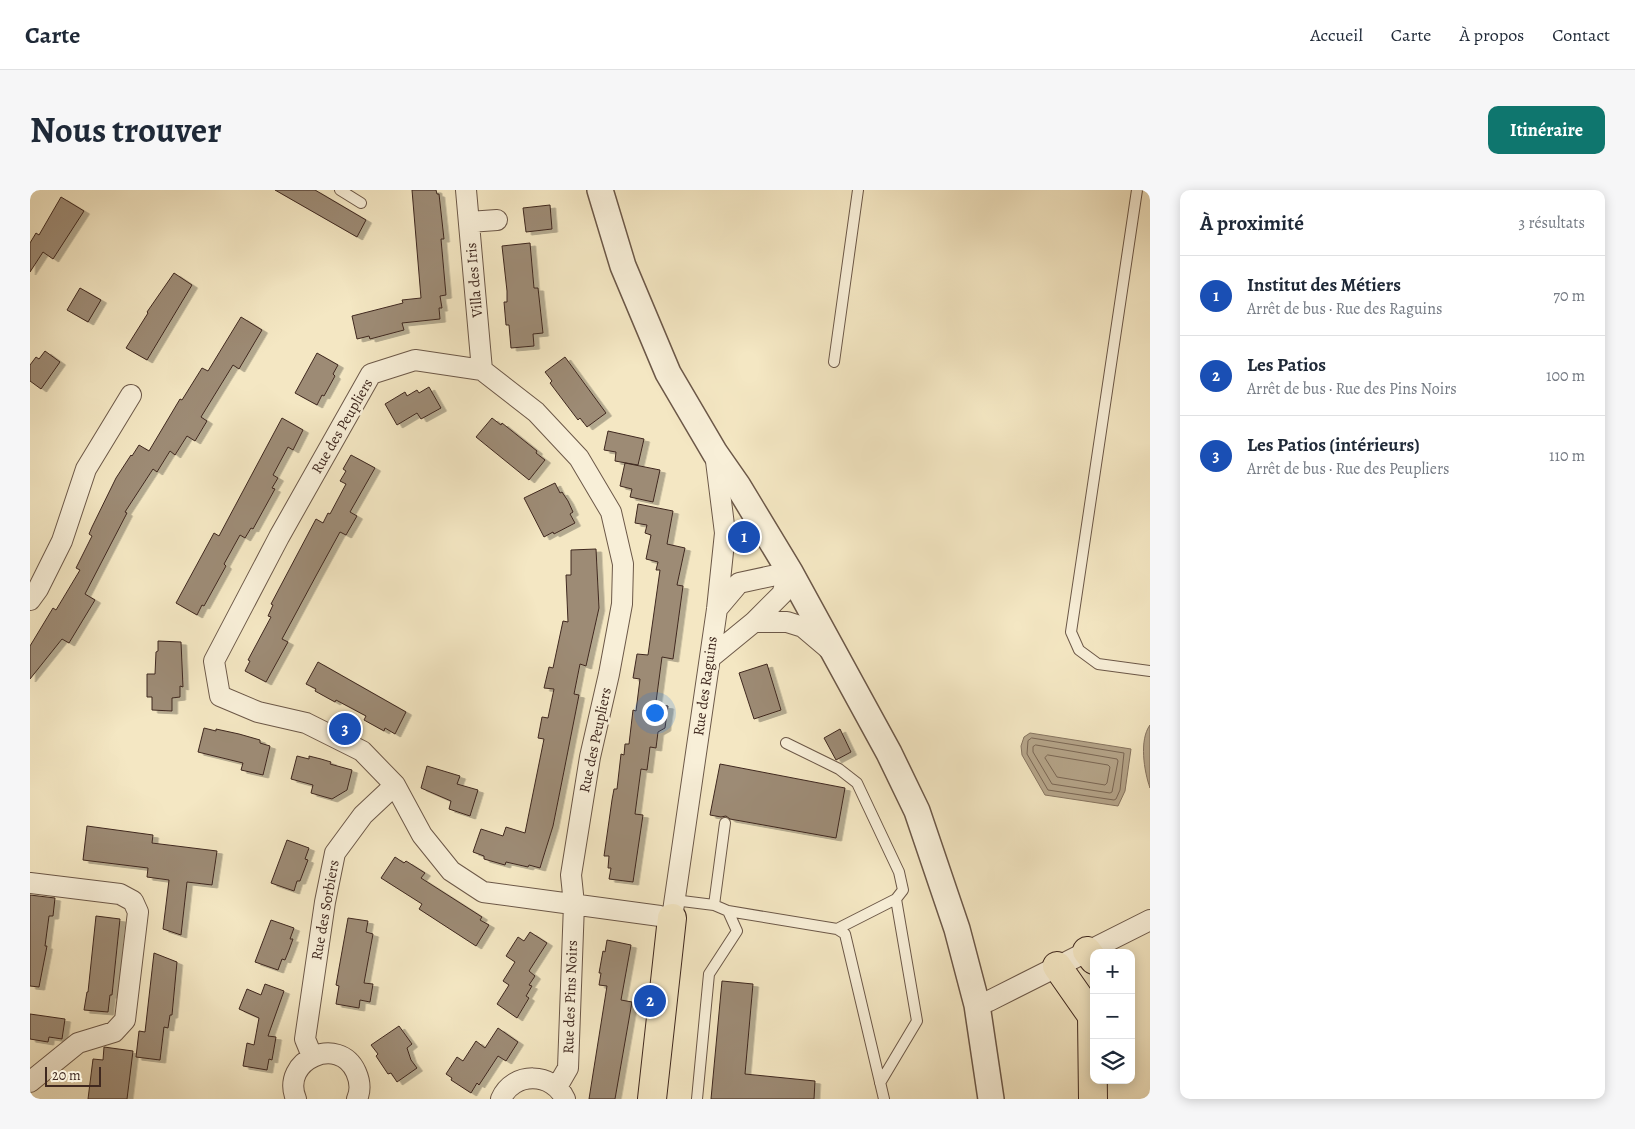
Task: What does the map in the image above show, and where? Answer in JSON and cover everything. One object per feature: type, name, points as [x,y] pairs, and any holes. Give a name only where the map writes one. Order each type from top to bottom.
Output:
[{"type":"main road","points":[[652,1099],[673,909]]},
{"type":"main road","points":[[1057,966],[1092,1016],[1093,1099]]},
{"type":"main road","points":[[1107,1084],[1108,1099]]},
{"type":"street","name":"Villa des Iris","points":[[466,190],[482,370]]},
{"type":"street","points":[[600,190],[623,266],[668,373],[715,454],[738,486],[790,572],[889,753],[918,811],[957,929],[978,1005],[992,1099]]},
{"type":"street","points":[[469,222],[497,220]]},
{"type":"street","name":"Rue des Peupliers","points":[[574,904],[572,874],[590,757],[609,674],[622,604],[623,564],[611,512],[579,458],[536,412],[482,370],[415,360],[371,374],[278,537],[214,660],[220,696],[258,712],[306,723],[362,751],[395,785],[422,835],[451,871],[483,892],[574,904],[673,909]]},
{"type":"street","points":[[30,600],[38,589],[62,540],[86,469],[130,395]]},
{"type":"street","name":"Rue des Raguins","points":[[673,909],[717,609],[725,533],[715,454]]},
{"type":"street","points":[[717,609],[739,583],[790,572]]},
{"type":"street","points":[[710,658],[754,622],[782,594],[790,572]]},
{"type":"street","points":[[754,622],[787,622],[803,628],[832,651]]},
{"type":"street","name":"Rue des Sorbiers","points":[[312,1056],[305,1039],[325,902],[335,853],[363,816],[395,785]]},
{"type":"street","points":[[30,883],[120,894],[133,901],[138,912],[125,1020],[114,1032],[78,1042],[30,1082]]},
{"type":"street","name":"Rue des Pins Noirs","points":[[501,1099],[509,1087],[528,1078],[548,1081],[561,1093],[568,1068],[574,904]]},
{"type":"street","points":[[1100,949],[1150,920]]},
{"type":"street","points":[[978,1005],[1057,966],[1090,955]]},
{"type":"street","points":[[296,1099],[293,1087],[298,1069],[312,1056],[322,1054],[340,1056],[354,1068],[360,1086],[357,1099]]},
{"type":"lane","points":[[340,190],[361,202]]},
{"type":"lane","points":[[834,362],[858,190]]},
{"type":"lane","points":[[1136,190],[1071,632],[1079,650],[1098,664],[1150,671]]},
{"type":"lane","points":[[786,743],[839,769],[857,783],[899,872],[903,890],[896,899],[837,929]]},
{"type":"lane","points":[[714,905],[725,823]]},
{"type":"lane","points":[[880,1082],[917,1021],[896,899]]},
{"type":"lane","points":[[673,909],[714,905],[728,911],[837,929],[845,934],[884,1099]]},
{"type":"lane","points":[[697,1099],[709,974],[736,931],[728,911]]},
{"type":"water","points":[[1150,725],[1150,788],[1144,765],[1144,747]]},
{"type":"water","points":[[1030,733],[1131,749],[1125,791],[1118,806],[1045,795],[1022,755],[1021,746],[1024,737]]},
{"type":"building","points":[[275,190],[315,190],[366,220],[357,237]]},
{"type":"building","points":[[412,190],[436,190],[437,194],[439,194],[444,239],[441,239],[446,295],[440,296],[442,308],[439,308],[440,319],[402,323],[404,330],[370,339],[369,336],[357,339],[352,316],[403,303],[402,300],[421,298]]},
{"type":"building","points":[[61,197],[84,211],[53,259],[43,252],[30,272],[30,243],[36,233],[39,235]]},
{"type":"building","points":[[550,205],[552,229],[526,232],[523,208]]},
{"type":"building","points":[[530,243],[534,288],[538,288],[543,333],[533,334],[534,346],[511,348],[509,325],[506,325],[504,302],[507,302],[507,291],[502,246]]},
{"type":"building","points":[[174,273],[192,285],[147,360],[126,348],[147,312]]},
{"type":"building","points":[[80,288],[101,300],[88,322],[67,310]]},
{"type":"building","points":[[241,317],[262,330],[239,369],[233,365],[201,417],[207,421],[195,441],[187,436],[175,455],[170,451],[157,472],[153,469],[125,512],[127,513],[85,594],[95,600],[69,643],[62,639],[30,679],[30,646],[53,608],[56,610],[80,570],[76,568],[92,536],[89,534],[116,478],[139,445],[149,451],[180,399],[182,400],[202,368],[208,371]]},
{"type":"building","points":[[45,351],[60,362],[41,389],[30,381],[30,365],[36,357],[39,359]]},
{"type":"building","points":[[317,353],[338,365],[333,374],[335,376],[317,405],[295,393]]},
{"type":"building","points":[[565,357],[606,413],[587,427],[580,418],[578,420],[550,383],[552,381],[545,372]]},
{"type":"building","points":[[429,387],[441,408],[421,419],[417,413],[397,425],[385,404],[405,392],[407,396],[417,390],[419,393]]},
{"type":"building","points":[[282,418],[303,430],[293,450],[288,447],[273,475],[278,478],[272,488],[275,489],[253,529],[251,528],[245,538],[240,535],[224,564],[226,566],[197,615],[176,603],[214,533],[219,536]]},
{"type":"building","points":[[492,418],[501,425],[502,423],[537,451],[536,453],[545,460],[529,480],[476,437]]},
{"type":"building","points":[[608,431],[644,439],[638,465],[615,461],[616,452],[604,450]]},
{"type":"building","points":[[351,455],[375,468],[350,512],[357,516],[346,535],[340,532],[282,639],[288,642],[266,682],[245,671],[250,661],[248,660],[271,617],[268,616],[273,605],[271,604],[316,519],[323,523],[346,484],[340,481],[346,471],[343,469]]},
{"type":"building","points":[[625,463],[660,470],[653,502],[630,497],[632,489],[620,486]]},
{"type":"building","points":[[555,483],[560,493],[562,492],[568,501],[573,512],[570,514],[575,523],[544,537],[524,498]]},
{"type":"building","points":[[638,504],[673,511],[667,544],[685,548],[677,585],[683,586],[673,659],[662,657],[656,702],[668,706],[665,728],[658,732],[656,748],[650,747],[647,770],[641,769],[635,814],[643,815],[633,882],[609,879],[611,868],[608,868],[609,856],[604,856],[614,789],[617,789],[621,754],[624,755],[625,744],[629,744],[633,710],[636,711],[640,679],[633,678],[637,654],[648,655],[660,570],[656,570],[658,562],[646,559],[651,535],[645,533],[647,525],[635,523]]},
{"type":"building","points":[[596,549],[599,608],[586,666],[580,664],[574,694],[579,695],[553,826],[540,868],[506,862],[505,865],[484,859],[484,856],[473,852],[481,829],[503,836],[506,827],[525,833],[544,739],[538,738],[542,717],[548,718],[554,689],[544,688],[549,667],[553,668],[563,621],[568,622],[566,575],[571,575],[571,550]]},
{"type":"building","points":[[158,641],[181,642],[183,687],[180,686],[180,697],[172,698],[172,711],[152,710],[152,697],[147,697],[147,674],[155,674]]},
{"type":"building","points":[[318,662],[406,712],[395,734],[385,728],[384,731],[364,720],[366,716],[336,700],[335,702],[306,684]]},
{"type":"building","points":[[767,664],[781,710],[754,719],[739,673]]},
{"type":"building","points":[[204,728],[239,734],[260,740],[260,743],[270,746],[263,775],[241,770],[243,763],[198,752]]},
{"type":"building","points":[[840,729],[851,752],[836,760],[824,738]]},
{"type":"building","points":[[297,756],[321,759],[331,762],[330,764],[352,770],[347,790],[332,799],[311,793],[313,785],[291,779]]},
{"type":"building","points":[[720,764],[845,788],[836,838],[730,819],[726,816],[710,815]]},
{"type":"building","points":[[427,766],[460,776],[457,784],[478,790],[470,816],[449,809],[451,801],[421,788]]},
{"type":"building","points":[[87,826],[153,835],[152,843],[217,851],[212,885],[187,882],[181,935],[163,929],[169,880],[147,877],[148,868],[83,860]]},
{"type":"building","points":[[287,840],[309,848],[305,859],[308,860],[294,891],[271,883]]},
{"type":"building","points":[[395,857],[404,863],[406,861],[425,873],[421,878],[482,917],[480,920],[489,925],[476,946],[419,909],[422,904],[381,878]]},
{"type":"building","points":[[30,895],[55,898],[53,916],[49,916],[45,946],[47,946],[39,987],[30,986]]},
{"type":"building","points":[[96,916],[120,919],[112,995],[110,995],[108,1012],[84,1010],[88,992]]},
{"type":"building","points":[[348,918],[368,921],[366,932],[373,934],[364,983],[373,984],[370,1002],[360,1000],[359,1008],[336,1004],[339,986],[336,985]]},
{"type":"building","points":[[271,920],[294,928],[289,950],[285,960],[282,959],[278,970],[255,962]]},
{"type":"building","points":[[530,932],[547,943],[529,971],[535,976],[529,985],[532,986],[526,996],[529,998],[517,1018],[497,1004],[509,985],[503,981],[515,962],[506,956],[518,937],[524,941]]},
{"type":"building","points":[[607,940],[631,945],[621,1000],[632,1002],[615,1099],[589,1099],[607,986],[599,985],[601,973],[599,973]]},
{"type":"building","points":[[154,953],[177,962],[172,1015],[170,1015],[168,1028],[164,1027],[160,1060],[136,1057],[139,1031],[145,1032]]},
{"type":"building","points":[[722,981],[753,984],[745,1074],[815,1081],[814,1099],[711,1099]]},
{"type":"building","points":[[265,984],[284,991],[268,1036],[276,1037],[272,1060],[269,1059],[267,1070],[243,1066],[247,1043],[254,1045],[259,1018],[239,1009],[247,989],[261,995]]},
{"type":"building","points":[[30,1014],[65,1019],[62,1039],[49,1037],[48,1042],[30,1039]]},
{"type":"building","points":[[399,1026],[412,1044],[407,1048],[411,1060],[417,1068],[397,1082],[391,1073],[388,1074],[371,1045]]},
{"type":"building","points":[[498,1028],[518,1042],[506,1061],[498,1056],[479,1085],[477,1083],[471,1093],[451,1080],[452,1078],[446,1074],[457,1057],[463,1061],[476,1041],[485,1048]]},
{"type":"building","points":[[104,1047],[133,1051],[127,1099],[88,1099],[93,1059],[103,1060]]},
{"type":"place","name":"Institut des Métiers","points":[[744,537]]},
{"type":"place","name":"Les Patios (intérieurs)","points":[[345,729]]},
{"type":"place","name":"Les Patios","points":[[650,1001]]}]
